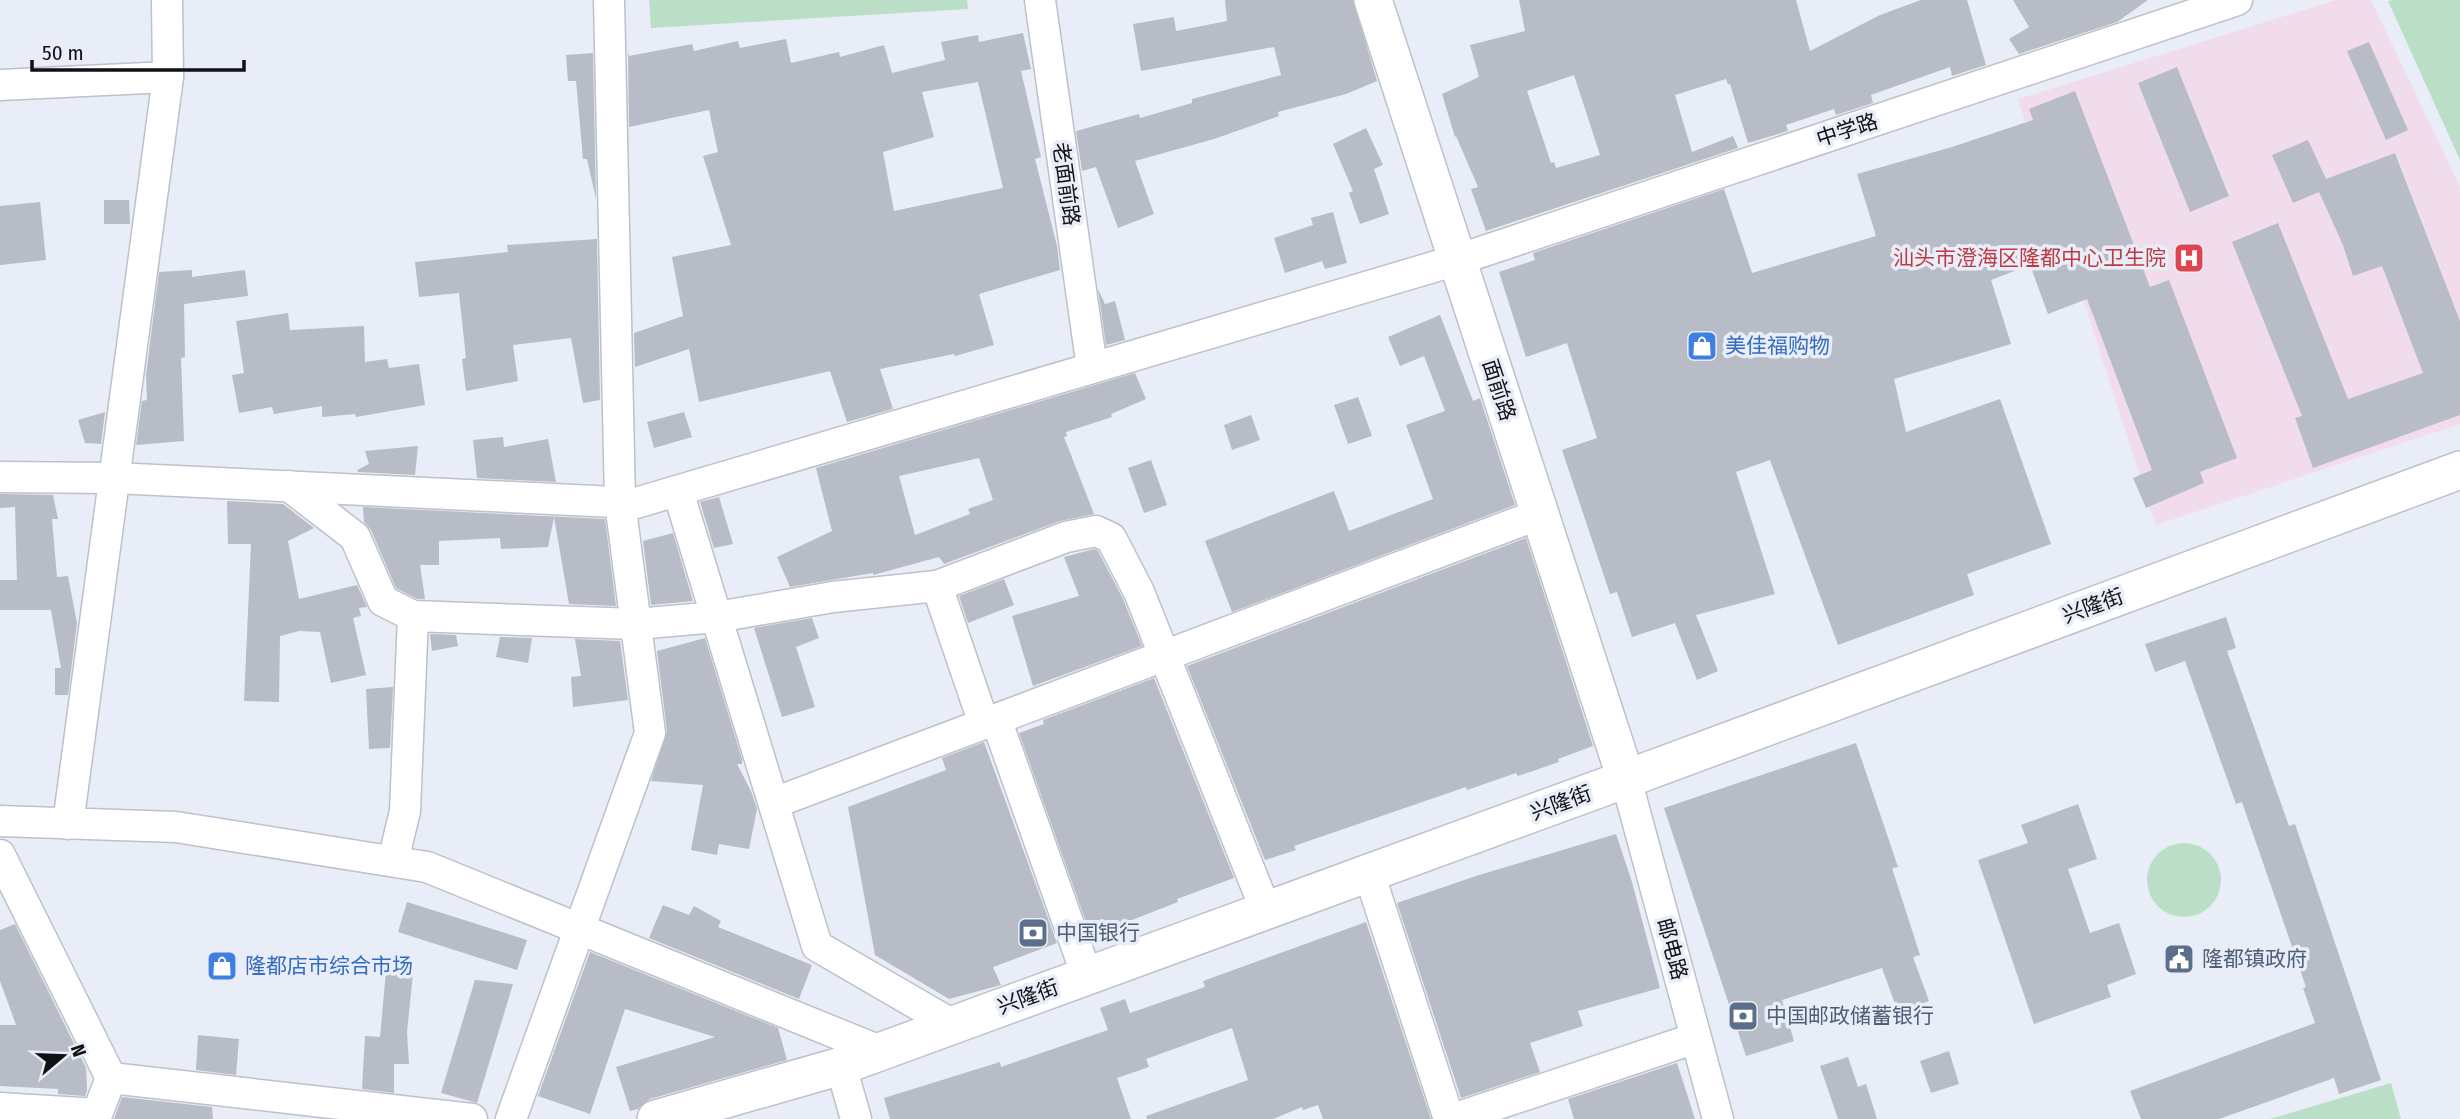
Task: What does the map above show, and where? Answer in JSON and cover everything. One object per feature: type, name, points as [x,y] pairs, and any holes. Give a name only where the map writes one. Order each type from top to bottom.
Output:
[{"type":"street","points":[[68,824],[168,77],[167,0]]},
{"type":"street","points":[[511,1119],[650,733],[620,502],[609,0]]},
{"type":"street","name":"老面前路","points":[[1040,0],[1092,368]]},
{"type":"street","name":"面前路","points":[[1373,0],[1626,779]]},
{"type":"street","name":"中学路","points":[[0,477],[114,478],[636,503],[1457,260],[2237,0]]},
{"type":"street","points":[[0,85],[168,77]]},
{"type":"street","name":"兴隆街","points":[[656,1119],[841,1066],[2460,470]]},
{"type":"street","points":[[289,486],[355,537],[383,601],[412,616],[636,624],[717,617],[834,597],[937,586],[1066,537],[1096,531],[1111,538],[1139,592],[1266,911]]},
{"type":"street","points":[[678,491],[817,946],[953,1025]]},
{"type":"street","points":[[774,803],[1540,514]]},
{"type":"street","points":[[937,586],[1087,976]]},
{"type":"street","points":[[393,861],[405,811],[412,616]]},
{"type":"street","name":"邮电路","points":[[1626,779],[1718,1119]]},
{"type":"street","points":[[0,821],[176,827],[428,867],[880,1051]]},
{"type":"street","points":[[0,855],[111,1079],[97,1117],[0,1108]]},
{"type":"street","points":[[1369,873],[1451,1119],[1696,1038]]},
{"type":"street","points":[[841,1066],[856,1119]]},
{"type":"street","points":[[111,1079],[472,1119]]},
{"type":"shaded area","name":"汕头市澄海区隆都中心卫生院","points":[[2336,0],[2371,0],[2460,187],[2460,321],[2396,153],[2346,171],[2460,360],[2295,418],[2313,467],[2460,415],[2460,424],[2156,525],[2018,99]],"holes":[[[2177,67],[2229,195],[2191,212],[2138,83]],[[2075,91],[2099,292],[2029,110]],[[2168,280],[2236,458],[2204,471],[2136,292]]]},
{"type":"green space","points":[[649,0],[967,0],[968,9],[651,28]]},
{"type":"green space","points":[[2460,0],[2460,160],[2388,1]]},
{"type":"green space","points":[[2184,843],[2205,849],[2215,859],[2221,880],[2215,901],[2205,911],[2184,917],[2163,911],[2153,901],[2147,880],[2153,859],[2163,849]]},
{"type":"green space","points":[[2391,1083],[2401,1119],[2270,1119]]},
{"type":"building","points":[[1225,0],[1353,0],[1377,81],[1346,94],[1278,112],[1279,116],[1214,139],[1135,161],[1154,214],[1118,228],[1096,167],[1082,171],[1076,131],[1139,114],[1140,118],[1192,103],[1192,99],[1281,75],[1274,47],[1141,71],[1133,24],[1174,17],[1176,31],[1227,21]]},
{"type":"building","points":[[1519,0],[1796,0],[1810,51],[1880,15],[1921,0],[1967,0],[1986,65],[1952,76],[1950,67],[1871,95],[1873,103],[1836,115],[1834,109],[1786,125],[1788,131],[1748,143],[1730,84],[1726,79],[1675,95],[1692,152],[1733,136],[1738,148],[1486,231],[1471,189],[1478,187],[1455,137],[1442,94],[1479,77],[1470,45],[1525,31]],"holes":[[[1574,75],[1600,155],[1556,168],[1554,162],[1551,163],[1527,91]]]},
{"type":"building","points":[[2013,0],[2148,0],[2117,22],[2019,54],[2009,39],[2029,27]]},
{"type":"building","points":[[1023,33],[1031,69],[1021,71],[1041,157],[1035,159],[1057,246],[1060,270],[979,294],[994,345],[955,356],[954,354],[880,369],[893,409],[847,422],[830,371],[699,402],[689,349],[635,367],[634,333],[683,316],[672,257],[731,245],[703,156],[718,152],[709,110],[629,127],[628,50],[629,56],[692,44],[694,51],[738,41],[740,48],[786,39],[791,63],[839,52],[840,57],[884,45],[892,73],[945,60],[941,42],[978,35],[979,42]],"holes":[[[978,82],[1003,188],[894,211],[883,152],[934,137],[922,92]]]},
{"type":"building","points":[[2369,42],[2408,130],[2386,140],[2347,51]]},
{"type":"building","points":[[593,53],[596,199],[587,159],[583,159],[576,81],[568,81],[566,55]]},
{"type":"building","points":[[2177,67],[2229,196],[2190,212],[2138,83]]},
{"type":"building","points":[[2075,91],[2150,287],[2169,280],[2237,458],[2200,472],[2204,483],[2146,508],[2133,478],[2152,470],[2087,299],[2048,314],[2030,265],[1991,280],[2011,344],[1894,379],[1906,432],[2000,399],[2051,544],[1967,574],[1974,595],[1838,645],[1770,460],[1736,472],[1775,594],[1696,615],[1718,671],[1697,680],[1675,623],[1632,637],[1617,592],[1610,594],[1562,450],[1597,438],[1567,343],[1526,357],[1499,272],[1535,260],[1533,253],[1724,189],[1752,273],[1876,236],[1857,174],[2033,120],[2029,109]]},
{"type":"building","points":[[1366,128],[1383,165],[1374,169],[1389,214],[1360,224],[1349,193],[1353,191],[1333,144]]},
{"type":"building","points":[[2308,140],[2326,179],[2395,153],[2460,321],[2460,415],[2313,468],[2295,418],[2302,416],[2232,242],[2278,223],[2348,399],[2423,373],[2382,266],[2353,276],[2343,245],[2319,192],[2293,203],[2272,155]]},
{"type":"building","points":[[104,200],[129,200],[130,224],[104,224]]},
{"type":"building","points":[[40,202],[46,260],[0,265],[0,206]]},
{"type":"building","points":[[1333,212],[1347,263],[1325,269],[1322,261],[1285,273],[1274,238],[1313,225],[1311,218]]},
{"type":"building","points":[[597,239],[600,400],[583,403],[571,338],[513,345],[518,381],[466,391],[462,359],[466,358],[459,293],[419,297],[415,262],[508,252],[507,245]]},
{"type":"building","points":[[192,270],[192,277],[245,270],[248,296],[184,304],[185,357],[181,358],[184,441],[136,445],[142,401],[147,400],[146,375],[159,272]]},
{"type":"building","points":[[1098,289],[1105,304],[1115,301],[1125,340],[1106,345]]},
{"type":"building","points":[[288,313],[290,330],[364,326],[365,362],[387,359],[389,368],[419,364],[425,405],[356,417],[355,414],[322,417],[322,406],[274,414],[272,407],[239,413],[232,375],[244,373],[236,321]]},
{"type":"building","points":[[1440,315],[1473,401],[1480,398],[1515,505],[1232,612],[1205,541],[1334,491],[1349,531],[1433,499],[1406,425],[1445,411],[1424,356],[1400,366],[1388,337]]},
{"type":"building","points":[[1135,373],[1146,399],[1111,414],[1112,417],[1066,432],[1067,436],[1064,437],[1094,514],[1060,521],[944,564],[939,557],[873,575],[790,587],[777,557],[832,531],[816,468]],"holes":[[[979,458],[993,500],[968,509],[970,514],[915,535],[899,476]]]},
{"type":"building","points":[[1358,397],[1372,436],[1348,444],[1334,405]]},
{"type":"building","points":[[105,412],[101,444],[85,443],[78,420]]},
{"type":"building","points":[[684,412],[692,437],[654,448],[647,422]]},
{"type":"building","points":[[1251,415],[1260,440],[1232,450],[1224,425]]},
{"type":"building","points":[[503,437],[504,447],[548,439],[556,482],[477,478],[473,440]]},
{"type":"building","points":[[418,446],[415,475],[357,470],[369,464],[365,451]]},
{"type":"building","points":[[1151,460],[1167,505],[1144,513],[1128,468]]},
{"type":"building","points":[[0,494],[53,495],[58,519],[52,519],[57,577],[68,576],[77,623],[68,695],[55,695],[55,668],[61,668],[51,610],[0,610],[0,580],[17,580],[15,507],[0,508]]},
{"type":"building","points":[[719,497],[733,544],[714,548],[700,502]]},
{"type":"building","points":[[227,501],[283,504],[314,528],[288,541],[299,599],[357,585],[367,607],[359,608],[361,616],[353,618],[366,675],[331,683],[320,632],[299,631],[280,636],[279,702],[244,701],[251,544],[228,544]]},
{"type":"building","points":[[363,507],[605,519],[616,606],[569,604],[554,517],[548,547],[501,549],[500,538],[439,541],[439,565],[420,565],[425,599],[417,599],[396,588],[371,530],[364,522]]},
{"type":"building","points":[[673,533],[693,601],[651,605],[643,541]]},
{"type":"building","points":[[1526,538],[1593,746],[1558,759],[1559,762],[1467,790],[1466,787],[1294,846],[1296,850],[1265,860],[1187,666]]},
{"type":"building","points":[[1094,549],[1098,551],[1123,599],[1142,646],[1033,686],[1012,616],[1079,596],[1064,557]]},
{"type":"building","points":[[1004,579],[1014,605],[968,623],[959,596]]},
{"type":"building","points":[[2226,617],[2236,648],[2227,651],[2289,826],[2295,824],[2381,1080],[2339,1094],[2334,1078],[2219,1119],[2141,1119],[2130,1091],[2315,1023],[2303,988],[2306,987],[2242,802],[2236,804],[2185,661],[2155,672],[2145,644]]},
{"type":"building","points":[[812,618],[819,638],[796,647],[815,707],[782,717],[754,628]]},
{"type":"building","points":[[430,634],[456,635],[458,646],[432,651]]},
{"type":"building","points":[[500,637],[532,638],[528,663],[496,657]]},
{"type":"building","points":[[705,638],[742,759],[742,764],[737,764],[757,809],[749,849],[719,844],[717,855],[691,850],[703,785],[651,781],[667,731],[657,651]]},
{"type":"building","points":[[575,639],[620,641],[628,700],[573,707],[571,677],[581,676]]},
{"type":"building","points":[[1154,678],[1234,878],[1091,936],[1019,733],[1044,724],[1043,720]]},
{"type":"building","points":[[393,687],[390,748],[369,749],[366,689]]},
{"type":"building","points":[[984,742],[1057,943],[993,967],[1001,985],[949,999],[875,955],[848,807],[946,770],[942,758]]},
{"type":"building","points":[[1856,743],[1898,867],[1892,868],[1920,955],[1913,957],[1929,1001],[1898,1012],[1882,968],[1782,1000],[1794,1041],[1746,1056],[1664,808]]},
{"type":"building","points":[[2078,804],[2097,859],[2068,869],[2090,933],[2119,923],[2136,974],[2107,985],[2111,997],[2034,1024],[1978,860],[2028,843],[2021,825]]},
{"type":"building","points":[[1616,834],[1632,882],[1660,988],[1578,1011],[1583,1026],[1530,1043],[1540,1072],[1461,1098],[1397,903]]},
{"type":"building","points":[[407,902],[527,940],[517,970],[398,932]]},
{"type":"building","points":[[663,905],[689,915],[694,906],[721,921],[718,927],[812,965],[799,999],[649,938]]},
{"type":"building","points":[[1366,922],[1431,1119],[1323,1119],[1318,1105],[1303,1110],[1302,1107],[1273,1119],[1147,1119],[1146,1116],[1248,1080],[1232,1028],[1146,1059],[1149,1067],[1117,1078],[1131,1119],[890,1119],[884,1098],[1000,1062],[1001,1067],[1108,1030],[1100,1008],[1125,999],[1130,1013],[1205,987],[1203,981]]},
{"type":"building","points":[[15,924],[86,1068],[85,1096],[58,1094],[58,1089],[0,1086],[0,1025],[16,1025],[0,981],[0,930]]},
{"type":"building","points":[[590,952],[778,1028],[787,1060],[650,1099],[638,1109],[630,1111],[616,1067],[715,1037],[625,1009],[590,1114],[538,1096]]},
{"type":"building","points":[[386,971],[413,974],[407,1032],[409,1064],[394,1064],[394,1093],[362,1089],[365,1036],[380,1037]]},
{"type":"building","points":[[475,980],[513,984],[477,1103],[441,1093]]},
{"type":"building","points":[[198,1035],[239,1039],[236,1075],[196,1070]]},
{"type":"building","points":[[1949,1051],[1959,1084],[1931,1093],[1920,1061]]},
{"type":"building","points":[[1848,1057],[1858,1087],[1866,1084],[1877,1119],[1838,1119],[1820,1066]]},
{"type":"building","points":[[1677,1063],[1695,1119],[1574,1119],[1568,1099]]},
{"type":"building","points":[[122,1097],[212,1107],[213,1119],[114,1119]]},
{"type":"place","name":"汕头市澄海区隆都中心卫生院","points":[[2189,258]]},
{"type":"place","name":"美佳福购物","points":[[1702,346]]},
{"type":"place","name":"中国银行","points":[[1033,933]]},
{"type":"place","name":"隆都镇政府","points":[[2179,959]]},
{"type":"place","name":"隆都店市综合市场","points":[[222,966]]},
{"type":"place","name":"中国邮政储蓄银行","points":[[1743,1016]]}]
